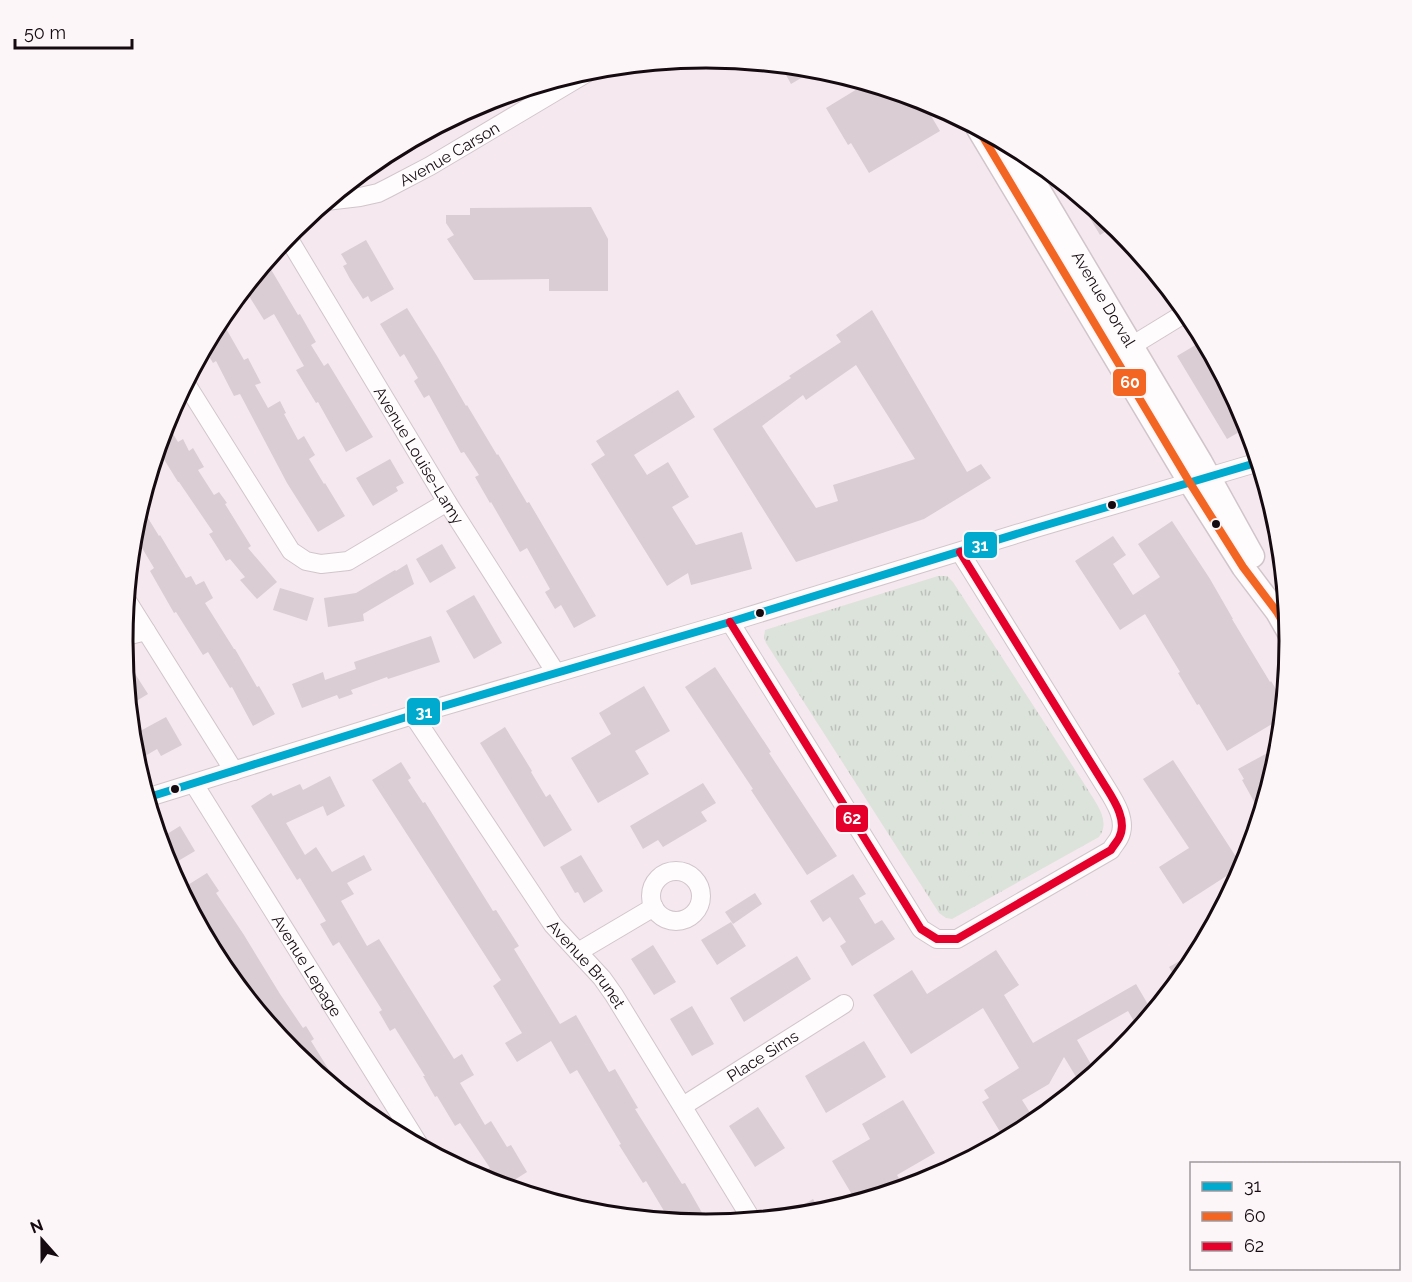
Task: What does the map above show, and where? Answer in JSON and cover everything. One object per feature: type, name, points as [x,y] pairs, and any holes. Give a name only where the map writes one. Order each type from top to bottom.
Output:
[{"type":"street","name":"Avenue Carson","points":[[341,199],[360,197],[388,188],[430,166],[566,85]]},
{"type":"street","name":"Avenue Dorval","points":[[986,140],[1124,351]]},
{"type":"street","name":"Avenue Dorval","points":[[1022,162],[1124,351],[1200,480],[1255,560],[1279,615]]},
{"type":"street","name":"Avenue Louise-Lamy","points":[[292,244],[447,502],[556,673]]},
{"type":"street","points":[[1124,351],[1179,317]]},
{"type":"street","points":[[190,391],[291,551],[306,561],[321,564],[348,561],[447,502]]},
{"type":"street","points":[[154,796],[413,715],[1251,464]]},
{"type":"street","points":[[730,622],[921,929],[937,939],[957,939],[1110,850],[1120,836],[1122,824],[1119,811],[1102,780],[960,552]]},
{"type":"street","points":[[134,611],[234,771]]},
{"type":"street","points":[[133,634],[146,631]]},
{"type":"street","name":"Avenue Brunet","points":[[413,715],[553,925],[602,978],[614,995],[747,1213]]},
{"type":"street","name":"Avenue Lepage","points":[[194,784],[412,1134]]},
{"type":"street","points":[[578,952],[654,907]]},
{"type":"street","name":"Place Sims","points":[[683,1106],[844,1004]]},
{"type":"green space","points":[[938,576],[947,576],[953,582],[1093,797],[1104,824],[1099,837],[952,919],[939,913],[764,638],[765,630]]},
{"type":"building","points":[[785,73],[804,76],[791,84]]},
{"type":"building","points":[[858,88],[929,113],[940,131],[869,173],[851,143],[848,145],[826,108]]},
{"type":"building","points":[[591,207],[608,239],[608,291],[549,291],[549,279],[474,280],[447,239],[454,235],[446,223],[446,215],[470,215],[470,208]]},
{"type":"building","points":[[1086,212],[1107,231],[1100,235]]},
{"type":"building","points":[[366,240],[394,289],[371,302],[368,296],[363,299],[350,279],[343,266],[347,264],[341,254]]},
{"type":"building","points":[[270,269],[316,342],[311,345],[324,366],[328,363],[373,437],[346,452],[318,402],[316,403],[296,370],[304,366],[274,314],[264,320],[249,295]]},
{"type":"building","points":[[407,308],[527,503],[529,502],[596,616],[574,628],[561,605],[555,609],[545,592],[550,589],[527,548],[520,552],[475,477],[479,475],[464,452],[461,453],[429,395],[424,398],[414,381],[418,378],[404,354],[400,357],[380,324]]},
{"type":"building","points":[[872,310],[967,472],[981,464],[991,478],[924,519],[796,562],[713,429],[841,342],[836,335]],"holes":[[[856,365],[915,459],[833,485],[838,501],[816,508],[762,426],[803,395],[806,400]]]},
{"type":"building","points":[[225,328],[244,360],[248,358],[261,383],[255,385],[268,408],[280,401],[286,413],[284,414],[298,440],[304,436],[315,455],[309,459],[345,516],[318,532],[287,483],[240,394],[234,396],[216,361],[213,363],[208,355]]},
{"type":"building","points":[[1197,344],[1220,387],[1240,432],[1227,439],[1177,356]]},
{"type":"building","points":[[678,390],[695,417],[634,455],[647,475],[668,462],[689,497],[672,507],[696,545],[742,532],[752,569],[691,585],[688,573],[667,586],[591,464],[605,455],[596,441]]},
{"type":"building","points":[[172,432],[178,442],[183,439],[189,451],[193,448],[204,467],[198,470],[214,495],[219,492],[227,503],[225,504],[251,546],[248,548],[277,582],[257,599],[240,580],[245,577],[230,559],[226,561],[209,534],[213,532],[163,457]]},
{"type":"building","points":[[390,459],[404,483],[396,487],[398,491],[373,506],[356,478]]},
{"type":"building","points":[[147,516],[186,578],[191,576],[196,585],[204,581],[213,598],[205,603],[275,714],[253,726],[232,687],[230,688],[208,652],[203,655],[176,612],[174,613],[150,571],[154,568],[141,546]]},
{"type":"building","points":[[1172,521],[1277,691],[1274,723],[1227,751],[1199,704],[1197,705],[1145,614],[1120,630],[1075,561],[1113,536],[1126,555],[1113,564],[1133,595],[1160,577],[1138,544]]},
{"type":"building","points":[[442,544],[456,568],[430,583],[416,559]]},
{"type":"building","points":[[407,564],[414,584],[363,614],[364,621],[328,627],[324,598],[356,593]]},
{"type":"building","points":[[280,588],[314,598],[307,621],[273,610]]},
{"type":"building","points":[[474,595],[502,643],[474,659],[446,611]]},
{"type":"building","points":[[431,636],[440,662],[351,690],[353,694],[339,699],[337,695],[302,708],[292,684],[323,672],[325,680],[356,669],[354,662]]},
{"type":"building","points":[[715,667],[837,856],[807,875],[685,687]]},
{"type":"building","points":[[134,672],[148,694],[136,701]]},
{"type":"building","points":[[644,686],[670,731],[635,751],[649,774],[598,803],[571,758],[611,734],[599,713]]},
{"type":"building","points":[[166,717],[182,745],[161,756],[157,749],[145,756],[140,731]]},
{"type":"building","points":[[505,727],[546,797],[550,794],[572,830],[544,847],[480,743]]},
{"type":"building","points":[[1268,753],[1255,804],[1242,780],[1244,779],[1238,769]]},
{"type":"building","points":[[1173,760],[1237,858],[1230,874],[1183,904],[1159,867],[1189,848],[1143,779]]},
{"type":"building","points":[[401,762],[411,778],[408,780],[423,803],[425,802],[493,911],[496,910],[519,946],[514,949],[560,1024],[576,1015],[609,1072],[615,1069],[638,1108],[635,1109],[682,1184],[685,1183],[703,1214],[665,1213],[646,1181],[643,1183],[619,1145],[621,1144],[577,1070],[570,1074],[551,1041],[517,1062],[505,1043],[522,1033],[493,986],[501,980],[372,780]]},
{"type":"building","points":[[330,776],[345,806],[327,816],[323,806],[286,823],[305,855],[316,847],[332,872],[364,855],[372,870],[347,883],[354,894],[341,901],[367,946],[379,939],[454,1059],[462,1054],[474,1075],[460,1083],[485,1125],[491,1121],[507,1147],[511,1145],[527,1172],[513,1181],[490,1172],[488,1169],[490,1168],[460,1123],[455,1126],[437,1096],[435,1097],[423,1076],[425,1076],[395,1028],[390,1031],[379,1012],[382,1010],[339,942],[333,946],[320,924],[326,921],[300,878],[297,880],[251,806],[271,793],[273,796],[300,784],[303,790]]},
{"type":"building","points":[[703,783],[716,803],[701,812],[707,821],[663,847],[658,840],[643,849],[630,826]]},
{"type":"building","points":[[180,826],[195,851],[177,862],[166,834]]},
{"type":"building","points":[[581,855],[603,891],[584,903],[578,892],[575,893],[560,867]]},
{"type":"building","points":[[207,873],[219,891],[216,893],[280,994],[303,1028],[306,1026],[314,1039],[311,1041],[333,1076],[300,1047],[251,990],[214,932],[212,933],[209,928],[188,885]]},
{"type":"building","points":[[853,874],[866,894],[859,898],[875,924],[882,920],[895,939],[852,966],[840,946],[846,942],[830,917],[823,922],[810,901]]},
{"type":"building","points":[[755,893],[762,904],[733,924],[725,912]]},
{"type":"building","points":[[731,922],[746,946],[717,965],[701,940]]},
{"type":"building","points":[[653,945],[676,982],[654,995],[631,959]]},
{"type":"building","points":[[996,950],[1019,985],[1004,995],[1033,1043],[1136,984],[1148,1005],[1134,1022],[1128,1011],[1077,1040],[1092,1065],[1077,1078],[1064,1057],[1049,1084],[1022,1100],[1031,1114],[1001,1133],[982,1102],[989,1098],[984,1090],[1019,1068],[983,1008],[911,1054],[873,995],[912,970],[927,994]]},
{"type":"building","points":[[797,956],[811,979],[744,1022],[730,998]]},
{"type":"building","points":[[1184,959],[1173,974],[1169,967]]},
{"type":"building","points":[[692,1006],[714,1044],[692,1056],[670,1019]]},
{"type":"building","points":[[864,1041],[886,1077],[826,1113],[805,1076]]},
{"type":"building","points":[[903,1100],[935,1153],[897,1175],[900,1180],[852,1195],[832,1161],[870,1139],[862,1124]]},
{"type":"building","points":[[758,1107],[785,1148],[755,1167],[729,1126]]},
{"type":"building","points":[[813,1199],[816,1203],[801,1206]]},
{"type":"transit line","name":"60","points":[[985,140],[1190,483],[1243,567],[1279,615]]},
{"type":"transit line","name":"31","points":[[154,796],[413,715],[1251,464]]},
{"type":"transit line","name":"62","points":[[730,622],[921,929],[937,939],[957,939],[1111,850],[1122,831],[1118,808],[1110,794],[960,552]]}]
